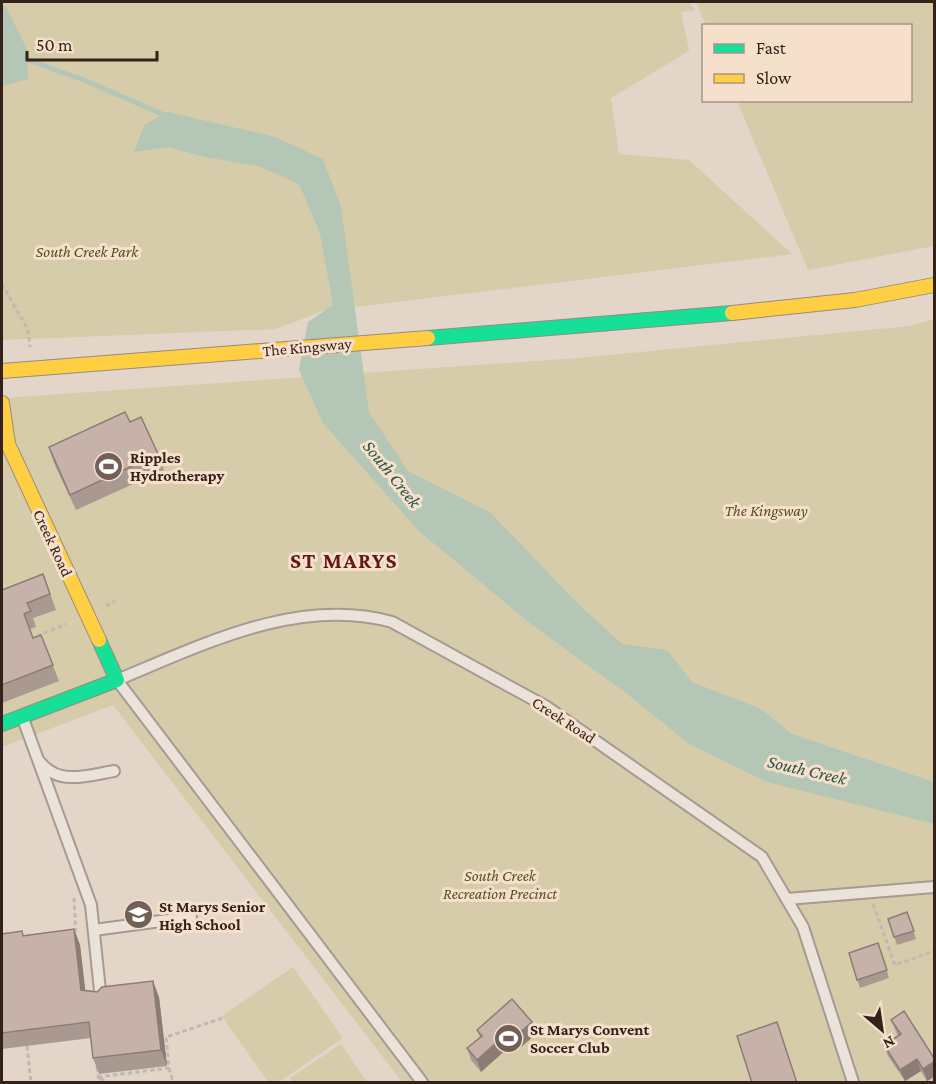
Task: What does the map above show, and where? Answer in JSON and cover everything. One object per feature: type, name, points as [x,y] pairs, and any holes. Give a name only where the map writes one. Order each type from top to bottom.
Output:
[{"type":"street","name":"The Kingsway","points":[[2,370],[799,307],[934,285]]},
{"type":"street","name":"Creek Road","points":[[2,403],[8,444],[117,680]]},
{"type":"street","points":[[2,724],[117,680]]},
{"type":"lane","name":"Creek Road","points":[[422,1083],[117,680],[234,634],[279,621],[332,614],[368,615],[392,622],[548,707],[762,857],[803,927],[853,1083]]},
{"type":"lane","points":[[22,716],[91,904],[101,1000]]},
{"type":"lane","points":[[36,756],[48,771],[58,777],[114,771]]},
{"type":"lane","points":[[787,899],[934,887]]},
{"type":"lane","points":[[94,930],[191,916]]},
{"type":"path","points":[[2,284],[28,330],[33,368]]},
{"type":"path","points":[[26,640],[59,627]]},
{"type":"path","points":[[869,892],[895,964],[934,951]]},
{"type":"path","points":[[173,1083],[166,1037],[223,1018]]},
{"type":"path","points":[[27,1046],[31,1083]]},
{"type":"path","points":[[97,1066],[99,1083]]},
{"type":"path","points":[[98,1077],[169,1068]]},
{"type":"path","points":[[98,1077],[106,1083]]},
{"type":"green space","name":"South Creek Park","points":[[2,2],[689,2],[695,10],[681,12],[689,51],[611,98],[619,154],[689,160],[792,254],[323,311],[276,329],[2,340]]},
{"type":"green space","points":[[696,2],[934,2],[934,246],[808,270],[737,102],[912,102],[912,24],[706,24]]},
{"type":"green space","name":"South Creek Recreation Precinct","points":[[934,319],[934,1082],[402,1082],[113,705],[2,747],[2,398],[579,358],[910,326]]},
{"type":"green space","points":[[293,967],[343,1038],[279,1082],[268,1082],[222,1016]]},
{"type":"green space","points":[[341,1044],[367,1082],[292,1082],[290,1078]]},
{"type":"water","points":[[2,4],[6,7],[27,49],[28,79],[2,86]]},
{"type":"water","points":[[168,112],[275,137],[323,159],[341,207],[369,412],[408,471],[491,513],[576,602],[622,644],[667,650],[692,682],[761,709],[792,734],[934,782],[934,824],[767,782],[689,744],[626,693],[531,624],[419,531],[323,423],[299,370],[308,322],[333,305],[320,233],[299,184],[258,166],[205,157],[168,147],[134,152],[144,125]]},
{"type":"building","name":"Ripples Hydrotherapy","points":[[125,412],[130,422],[141,417],[158,454],[70,495],[49,447]]},
{"type":"building","points":[[43,574],[50,594],[27,603],[31,611],[24,614],[33,638],[41,635],[53,665],[2,685],[2,590]]},
{"type":"building","points":[[907,912],[914,931],[894,937],[888,919]]},
{"type":"building","points":[[74,929],[81,990],[97,992],[102,987],[153,981],[161,1050],[93,1058],[89,1022],[2,1033],[2,934],[22,931],[23,936]]},
{"type":"building","points":[[878,943],[887,970],[857,980],[849,953]]},
{"type":"building","points":[[512,999],[532,1022],[511,1040],[506,1034],[477,1060],[467,1048],[482,1036],[477,1030]]},
{"type":"building","points":[[904,1011],[934,1058],[934,1062],[923,1069],[917,1059],[900,1070],[884,1045],[901,1034],[891,1020]]},
{"type":"building","points":[[777,1022],[797,1083],[752,1083],[737,1036]]},
{"type":"waterway","name":"South Creek","points":[[22,58],[81,79],[169,117]]},
{"type":"traffic: fast","points":[[428,338],[732,313]]},
{"type":"traffic: fast","points":[[2,724],[117,680],[99,640]]},
{"type":"traffic: slow","points":[[732,313],[855,300],[934,285]]},
{"type":"traffic: slow","points":[[2,371],[428,338]]},
{"type":"traffic: slow","points":[[2,403],[8,444],[99,640]]},
{"type":"place","name":"Ripples Hydrotherapy","points":[[109,466]]},
{"type":"place","name":"St Marys Senior High School","points":[[138,915]]},
{"type":"place","name":"St Marys Convent Soccer Club","points":[[509,1038]]},
{"type":"district","name":"ST MARYS","points":[[344,560]]}]
